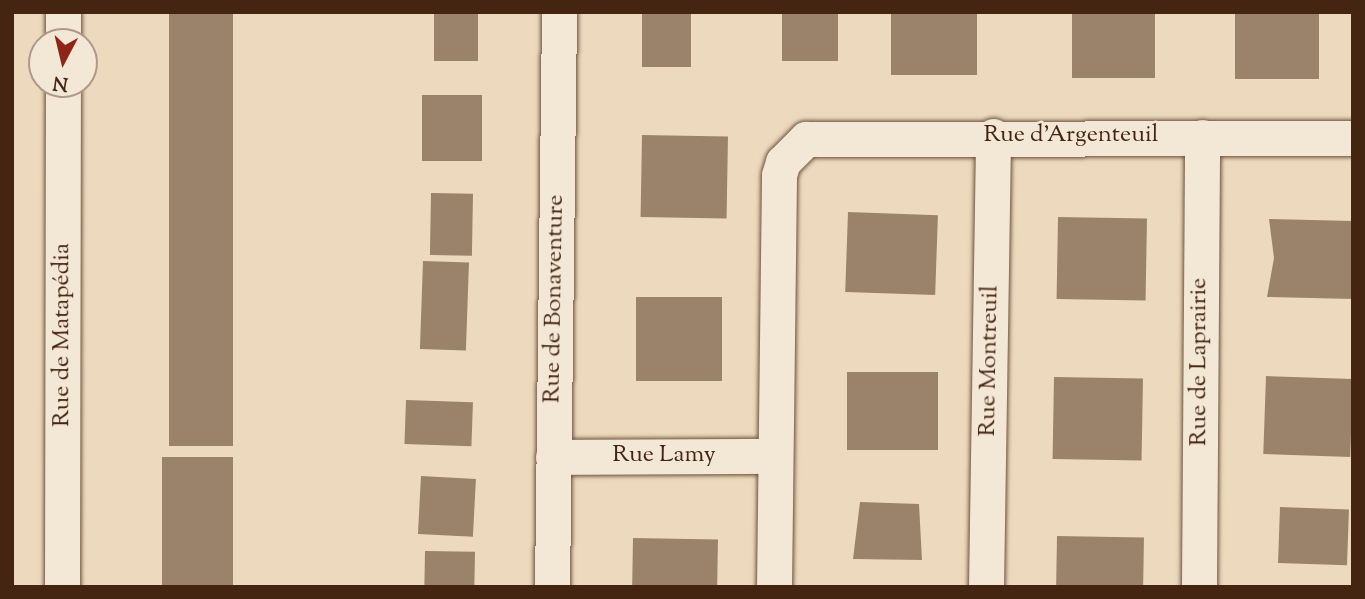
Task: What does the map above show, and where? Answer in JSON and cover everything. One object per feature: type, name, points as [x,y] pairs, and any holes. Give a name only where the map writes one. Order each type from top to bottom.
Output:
[{"type":"street","name":"Rue de Bonaventure","points":[[552,587],[559,12]]},
{"type":"street","name":"Rue de Matapédia","points":[[62,587],[63,98]]},
{"type":"street","name":"Rue d'Argenteuil","points":[[775,456],[779,175],[792,149],[822,136],[1353,138]]},
{"type":"street","name":"Rue Montreuil","points":[[986,587],[993,136]]},
{"type":"street","name":"Rue de Laprairie","points":[[1199,587],[1202,137]]},
{"type":"street","name":"Rue Lamy","points":[[553,457],[775,456]]},
{"type":"street","points":[[774,587],[775,456]]},
{"type":"building","points":[[169,12],[233,12],[233,446],[169,446]]},
{"type":"building","points":[[434,12],[478,12],[478,61],[434,61]]},
{"type":"building","points":[[642,12],[691,12],[691,67],[642,67]]},
{"type":"building","points":[[782,12],[838,12],[838,61],[782,61]]},
{"type":"building","points":[[891,12],[977,12],[977,75],[891,75]]},
{"type":"building","points":[[1072,12],[1155,12],[1155,78],[1072,78]]},
{"type":"building","points":[[1235,12],[1319,12],[1319,79],[1235,79]]},
{"type":"building","points":[[422,95],[482,95],[482,161],[422,161]]},
{"type":"building","points":[[642,135],[728,137],[727,218],[641,217]]},
{"type":"building","points":[[431,193],[473,194],[472,256],[430,255]]},
{"type":"building","points":[[848,212],[938,215],[935,295],[845,292]]},
{"type":"building","points":[[1058,217],[1147,219],[1146,301],[1057,299]]},
{"type":"building","points":[[1269,219],[1353,221],[1353,299],[1267,297],[1274,258]]},
{"type":"building","points":[[423,261],[469,263],[466,351],[420,349]]},
{"type":"building","points":[[636,297],[722,297],[722,381],[636,381]]},
{"type":"building","points":[[847,372],[938,372],[938,450],[847,450]]},
{"type":"building","points":[[1266,376],[1353,379],[1350,457],[1263,454]]},
{"type":"building","points":[[1054,377],[1143,379],[1142,461],[1053,459]]},
{"type":"building","points":[[406,400],[473,402],[471,446],[404,444]]},
{"type":"building","points":[[162,457],[233,457],[233,587],[162,587]]},
{"type":"building","points":[[421,476],[476,479],[473,537],[418,534]]},
{"type":"building","points":[[860,502],[919,504],[922,560],[853,559]]},
{"type":"building","points":[[1280,507],[1349,509],[1347,565],[1278,563]]},
{"type":"building","points":[[1057,536],[1144,538],[1143,587],[1056,587]]},
{"type":"building","points":[[633,538],[718,539],[717,587],[632,587]]},
{"type":"building","points":[[425,551],[475,552],[474,587],[424,587]]}]
